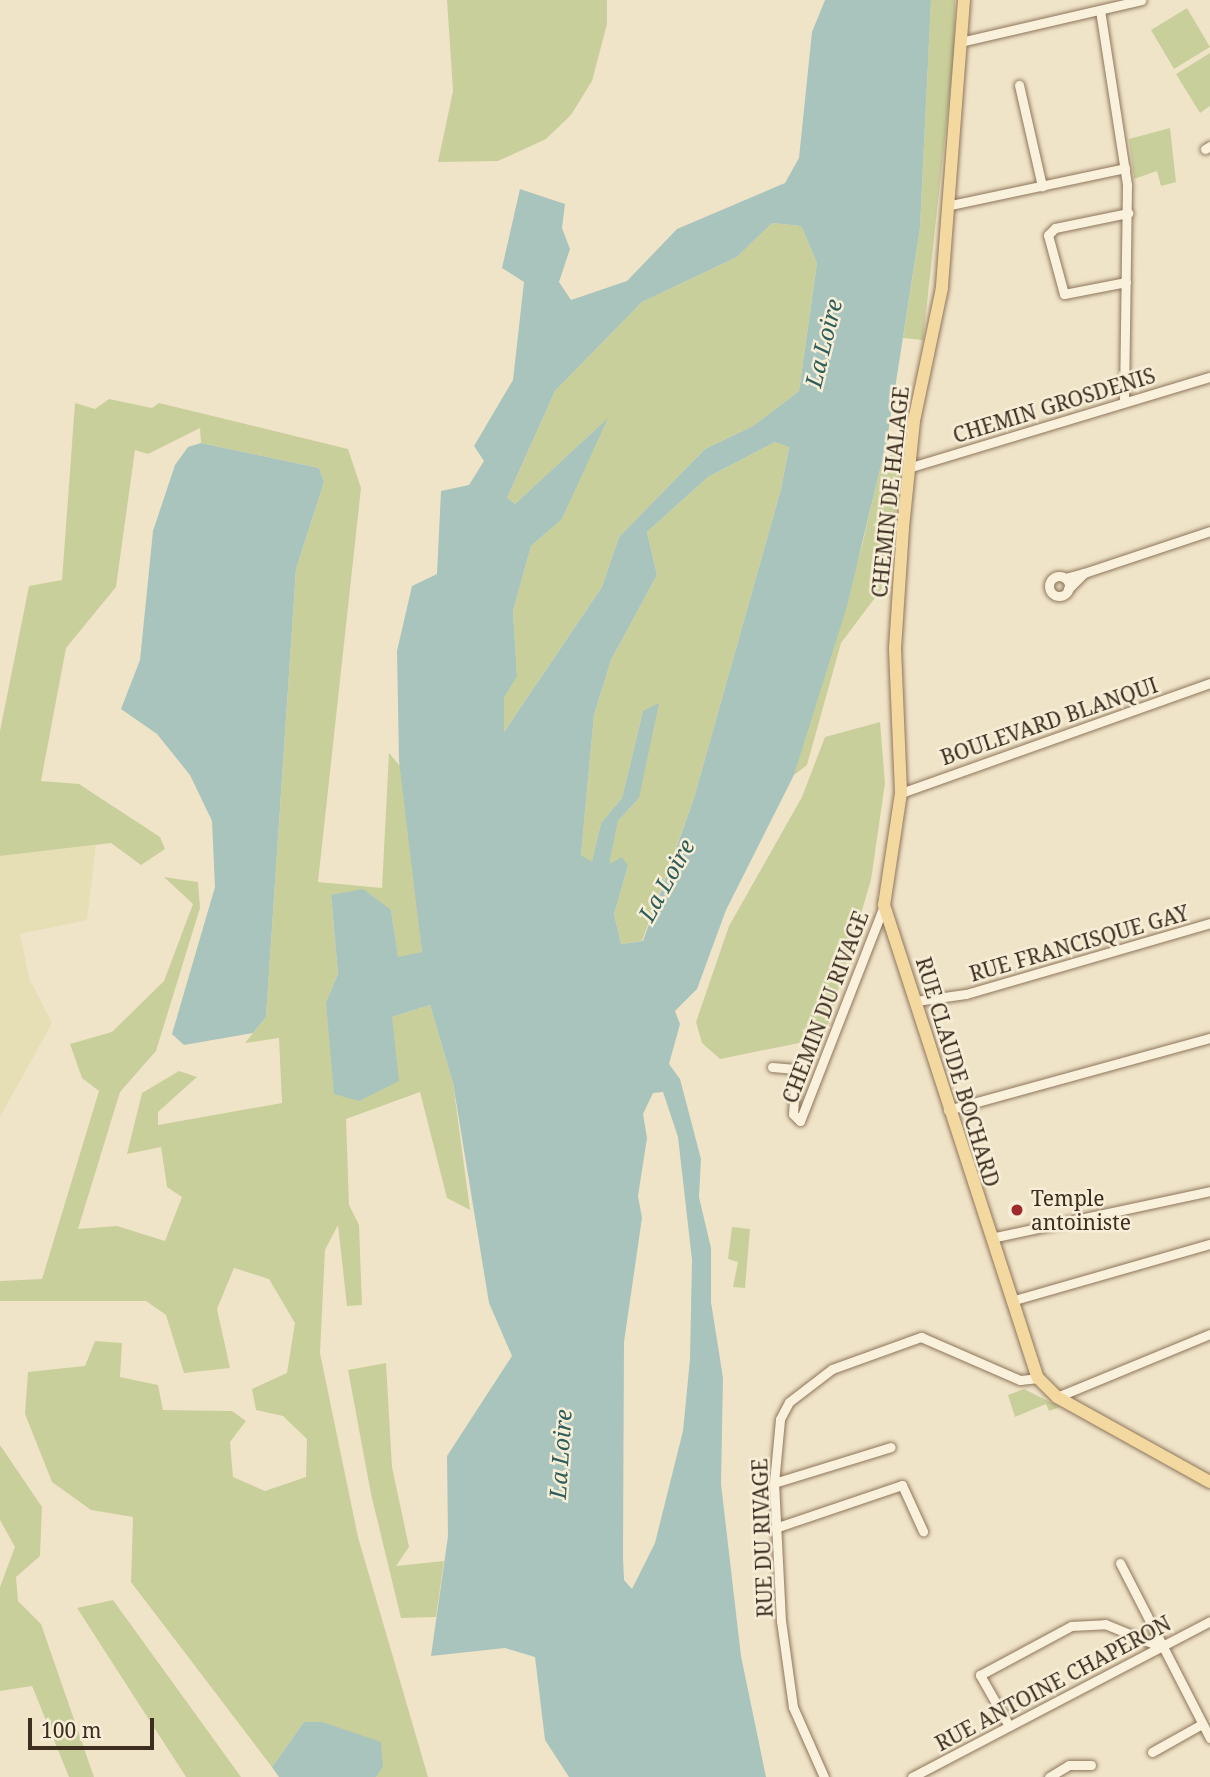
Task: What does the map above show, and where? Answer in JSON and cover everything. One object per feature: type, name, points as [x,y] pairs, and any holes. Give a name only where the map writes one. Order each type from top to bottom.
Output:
[{"type":"main road","name":"CHEMIN DE HALAGE","points":[[884,905],[901,793],[895,649],[908,468],[951,205],[964,41],[964,0]]},
{"type":"main road","name":"RUE CLAUDE BOCHARD","points":[[884,905],[948,1110],[1038,1378],[1058,1397],[1210,1482]]},
{"type":"street","points":[[964,41],[1141,0]]},
{"type":"street","points":[[1100,10],[1125,169],[1128,213],[1124,399]]},
{"type":"street","points":[[1019,85],[1042,186]]},
{"type":"street","points":[[951,205],[1125,169]]},
{"type":"street","points":[[1126,282],[1064,294],[1048,235],[1055,228],[1128,213]]},
{"type":"street","name":"CHEMIN GROSDENIS","points":[[908,468],[1124,399],[1210,377]]},
{"type":"street","points":[[1084,573],[1061,596],[1050,591],[1053,578],[1084,573],[1210,531]]},
{"type":"street","points":[[1065,578],[1068,589]]},
{"type":"street","name":"BOULEVARD BLANQUI","points":[[901,793],[1210,683]]},
{"type":"street","name":"CHEMIN DU RIVAGE","points":[[772,1067],[796,1069],[793,1114],[800,1121],[884,905]]},
{"type":"street","name":"RUE FRANCISQUE GAY","points":[[916,1001],[967,993],[1210,923]]},
{"type":"street","points":[[948,1110],[1210,1038]]},
{"type":"street","points":[[990,1238],[1210,1191]]},
{"type":"street","points":[[1012,1301],[1210,1244]]},
{"type":"street","points":[[1058,1397],[1210,1334]]},
{"type":"street","name":"RUE DU RIVAGE","points":[[824,1777],[790,1691],[775,1528],[780,1419],[802,1387],[832,1368],[921,1337],[1020,1380],[1038,1378]]},
{"type":"street","points":[[775,1483],[891,1447]]},
{"type":"street","points":[[775,1528],[902,1485],[923,1531]]},
{"type":"street","points":[[1120,1563],[1158,1646],[1210,1738]]},
{"type":"street","name":"RUE ANTOINE CHAPERON","points":[[912,1777],[1210,1621]]},
{"type":"street","points":[[1009,1726],[980,1675],[1072,1626],[1105,1624],[1158,1646]]},
{"type":"street","points":[[1152,1752],[1202,1724]]},
{"type":"street","points":[[1049,1777],[1069,1765],[1091,1765]]},
{"type":"shaded area","points":[[96,845],[87,920],[20,934],[29,978],[52,1023],[0,1117],[0,856]]},
{"type":"green space","points":[[447,0],[607,0],[607,24],[592,81],[571,115],[546,139],[498,161],[438,162],[453,91]]},
{"type":"green space","points":[[931,0],[955,0],[954,54],[923,340],[903,338],[920,228]]},
{"type":"green space","points":[[1187,8],[1210,47],[1174,69],[1151,30]]},
{"type":"green space","points":[[1210,53],[1210,106],[1200,113],[1176,74]]},
{"type":"green space","points":[[1170,128],[1176,182],[1161,186],[1157,171],[1134,179],[1129,139]]},
{"type":"green space","points":[[772,223],[801,226],[817,263],[799,391],[753,426],[705,449],[619,537],[602,587],[503,733],[504,698],[517,675],[513,611],[531,546],[562,519],[606,420],[515,504],[507,498],[555,391],[642,302],[737,257]]},
{"type":"green space","points":[[109,399],[152,408],[159,403],[348,449],[361,488],[318,882],[382,888],[389,753],[405,772],[422,952],[398,958],[391,910],[331,895],[338,974],[326,1002],[392,1017],[430,1005],[453,1083],[470,1210],[447,1198],[420,1092],[346,1119],[349,1205],[359,1225],[362,1305],[347,1306],[338,1225],[325,1250],[320,1353],[358,1537],[428,1777],[376,1777],[383,1767],[304,1722],[272,1767],[131,1582],[133,1517],[91,1510],[52,1482],[25,1414],[28,1372],[85,1366],[95,1341],[122,1343],[120,1377],[158,1385],[163,1410],[232,1411],[246,1421],[230,1442],[233,1477],[265,1491],[306,1477],[307,1439],[283,1416],[256,1410],[252,1389],[287,1373],[295,1323],[269,1279],[234,1268],[217,1309],[230,1368],[184,1373],[166,1315],[146,1301],[0,1301],[0,1281],[42,1279],[99,1091],[82,1078],[70,1044],[112,1032],[164,981],[193,904],[164,877],[198,882],[200,908],[156,1051],[120,1092],[78,1229],[117,1226],[165,1241],[182,1197],[167,1187],[161,1147],[127,1154],[142,1093],[179,1071],[197,1077],[158,1112],[158,1125],[282,1103],[279,1038],[245,1043],[266,1017],[296,569],[324,482],[319,468],[201,443],[200,428],[148,454],[135,450],[116,587],[66,648],[41,781],[79,784],[160,837],[165,849],[141,865],[111,843],[0,856],[0,731],[29,586],[62,580],[75,403],[95,409]]},
{"type":"green space","points":[[775,442],[789,446],[781,489],[694,798],[642,941],[621,944],[614,914],[628,866],[608,865],[618,821],[639,798],[643,711],[622,798],[601,823],[592,863],[581,855],[594,715],[611,660],[657,575],[647,532],[708,477]]},
{"type":"green space","points":[[883,455],[901,455],[889,579],[841,643],[807,765],[794,775],[862,546]]},
{"type":"green space","points":[[880,722],[885,783],[871,880],[824,1038],[720,1059],[702,1043],[696,1022],[729,926],[802,797],[825,737]]},
{"type":"green space","points":[[732,1227],[750,1229],[745,1288],[733,1287],[738,1262],[728,1259]]},
{"type":"green space","points":[[386,1363],[392,1467],[409,1547],[396,1566],[444,1561],[436,1617],[401,1618],[371,1494],[348,1370]]},
{"type":"green space","points":[[1024,1389],[1060,1407],[1049,1411],[1046,1404],[1015,1417],[1008,1395]]},
{"type":"green space","points":[[0,1445],[42,1507],[40,1556],[16,1577],[18,1601],[41,1624],[94,1777],[69,1777],[32,1686],[0,1691],[0,1587],[15,1547],[0,1520]]},
{"type":"green space","points":[[113,1600],[241,1777],[186,1777],[77,1608]]},
{"type":"water","name":"La Loire","points":[[825,0],[931,0],[920,228],[887,440],[847,606],[794,775],[726,910],[697,989],[675,1011],[680,1024],[669,1064],[680,1079],[701,1159],[699,1197],[711,1248],[711,1302],[723,1378],[721,1484],[741,1656],[766,1777],[569,1777],[545,1740],[535,1657],[505,1648],[431,1656],[448,1536],[447,1456],[512,1356],[489,1303],[453,1083],[430,1005],[392,1017],[399,1081],[359,1101],[334,1094],[326,1002],[338,974],[331,895],[363,889],[391,910],[398,957],[422,952],[399,761],[397,651],[412,586],[437,574],[441,491],[469,485],[484,461],[474,446],[513,380],[524,282],[502,268],[520,189],[565,204],[562,228],[570,249],[559,282],[571,300],[627,281],[677,229],[785,183],[799,158],[812,32]],"holes":[[[772,223],[801,226],[817,263],[799,391],[753,426],[705,449],[619,537],[602,587],[504,732],[504,698],[517,676],[513,611],[531,546],[562,519],[608,418],[515,504],[507,498],[555,391],[642,302],[737,257]],[[775,442],[789,447],[781,489],[694,798],[643,941],[621,944],[614,914],[628,866],[622,857],[609,864],[618,821],[639,798],[659,703],[643,711],[622,798],[601,823],[592,862],[581,855],[594,715],[611,660],[657,575],[647,532],[708,477]],[[663,1092],[678,1137],[692,1260],[690,1359],[683,1431],[655,1543],[632,1589],[624,1580],[623,1557],[624,1342],[642,1218],[638,1196],[647,1138],[643,1114],[653,1093]]]},
{"type":"water","points":[[201,443],[319,468],[324,482],[296,569],[266,1017],[253,1033],[184,1045],[172,1034],[215,887],[212,821],[190,775],[157,734],[121,709],[140,660],[153,531],[175,465],[188,447]]},
{"type":"water","points":[[304,1722],[322,1722],[381,1742],[383,1767],[376,1777],[279,1777],[272,1767]]},
{"type":"place","name":"Temple antoiniste","points":[[1017,1210]]}]
